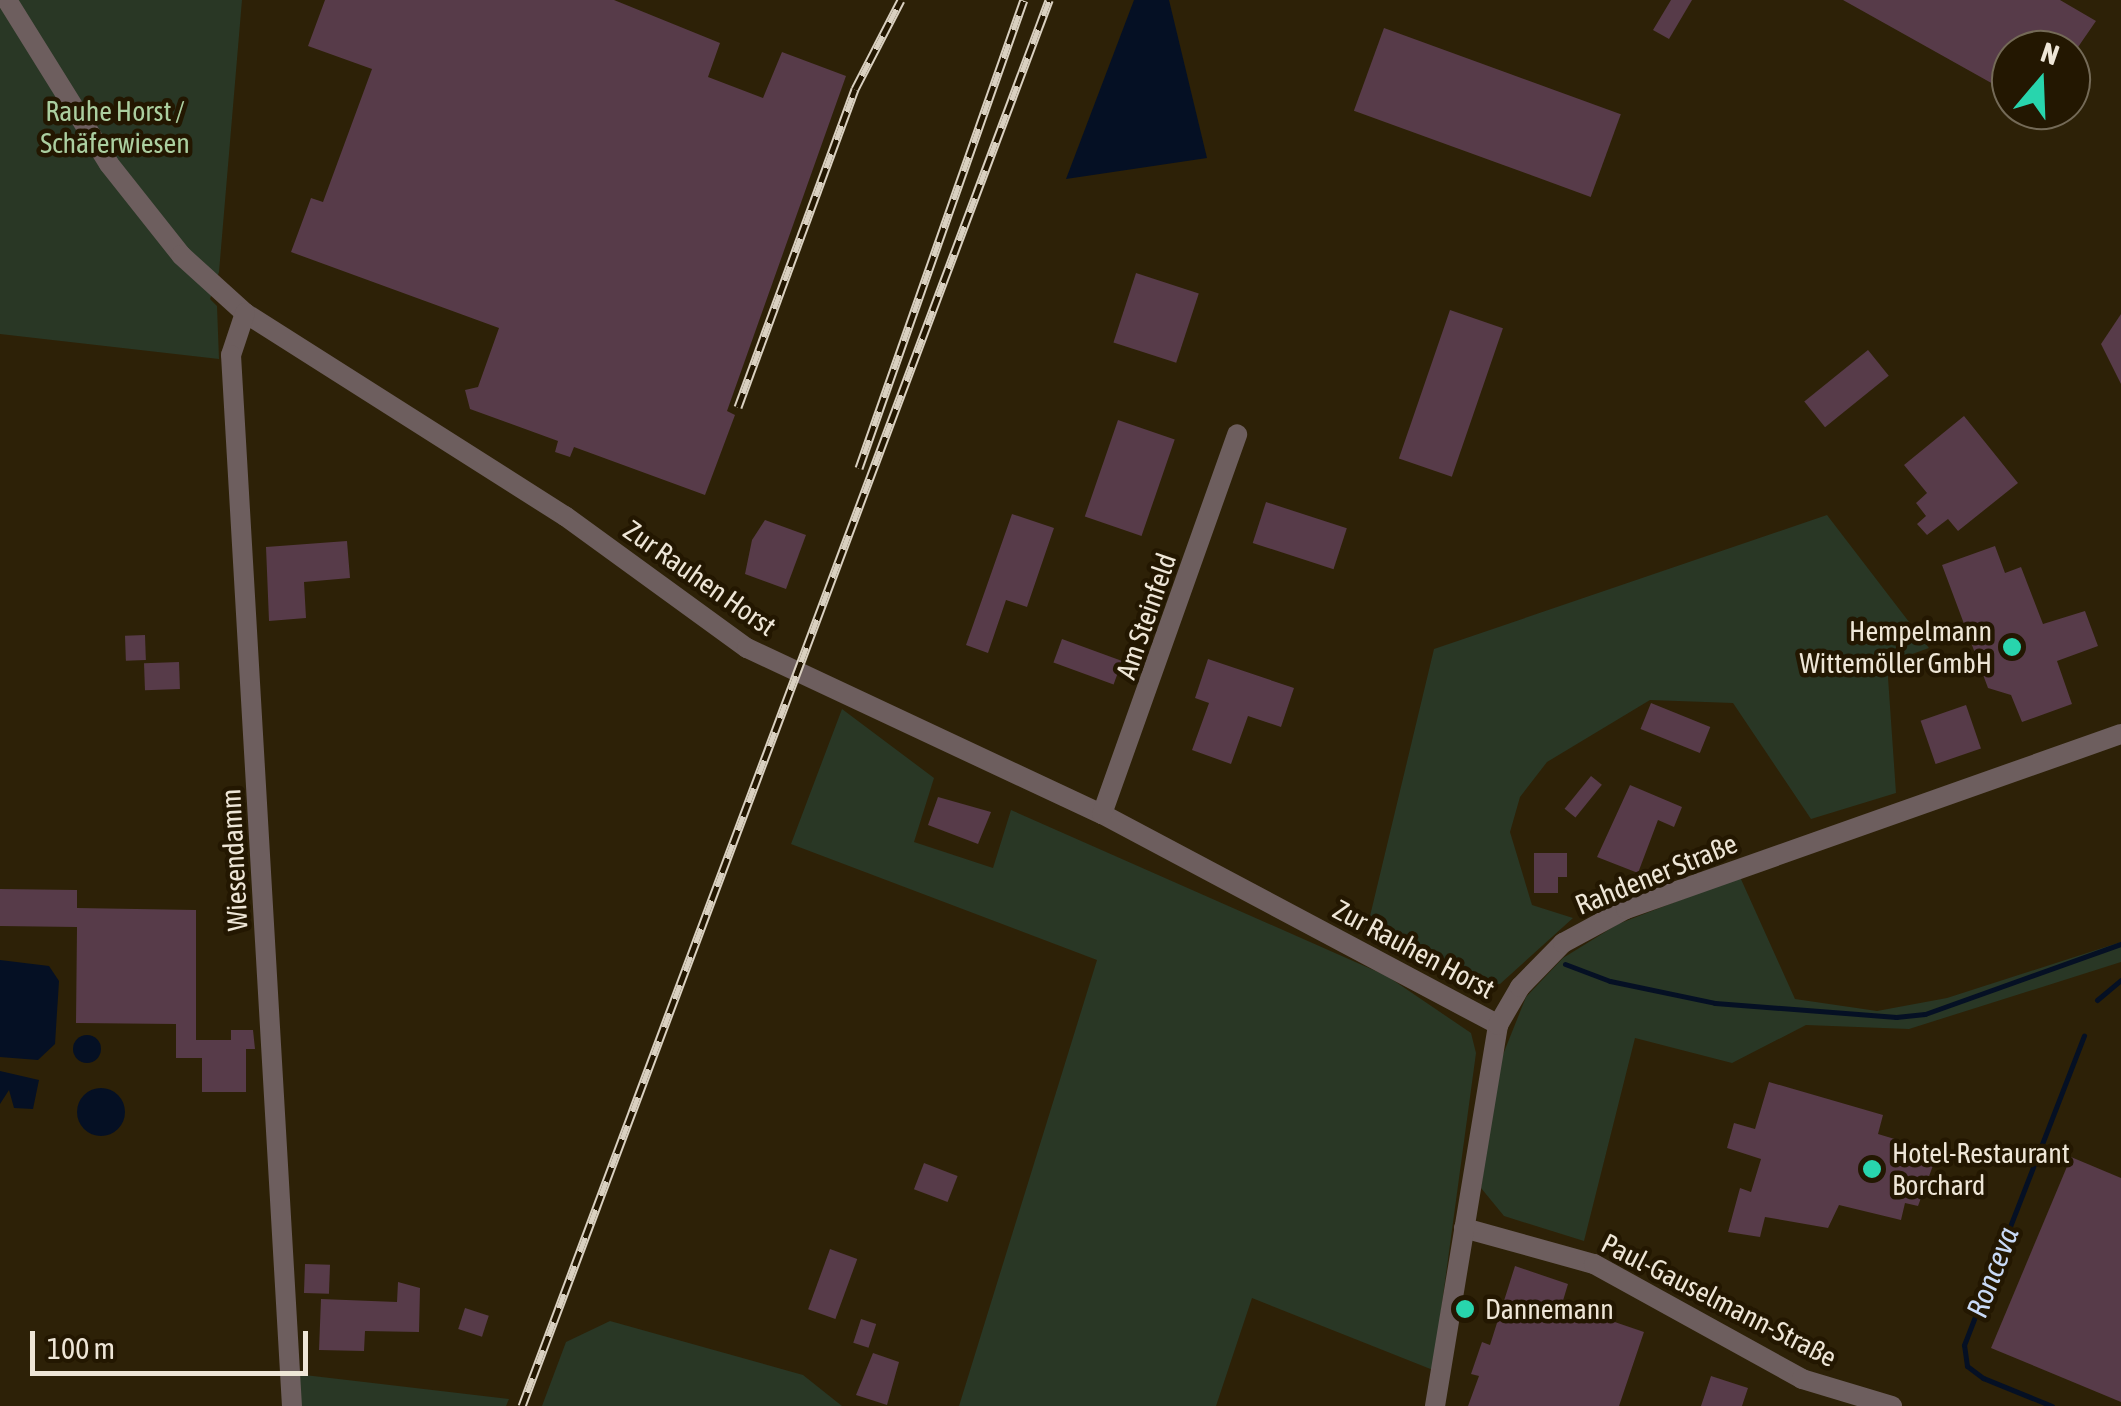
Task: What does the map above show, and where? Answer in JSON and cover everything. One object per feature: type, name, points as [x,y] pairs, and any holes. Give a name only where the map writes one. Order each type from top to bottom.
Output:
[{"type":"street","name":"Zur Rauhen Horst","points":[[7,0],[108,164],[181,255],[244,313],[565,516],[747,648],[1102,814],[1498,1025]]},
{"type":"street","name":"Wiesendamm","points":[[244,313],[231,354],[292,1406]]},
{"type":"street","name":"Am Steinfeld","points":[[1102,814],[1237,434]]},
{"type":"street","name":"Rahdener Straße","points":[[1435,1406],[1498,1025],[1520,987],[1563,943],[1626,909],[2121,734]]},
{"type":"street","name":"Paul-Gauselmann-Straße","points":[[1464,1228],[1594,1264],[1802,1379],[1892,1406]]},
{"type":"green space","name":"Rauhe Horst / Schäferwiesen","points":[[0,0],[242,0],[219,272],[210,299],[217,306],[219,359],[0,334]]},
{"type":"green space","points":[[1827,515],[1929,648],[1887,663],[1896,793],[1811,819],[1733,703],[1650,700],[1547,762],[1520,797],[1510,832],[1532,905],[1573,918],[1500,984],[1473,982],[1365,937],[1434,649]]},
{"type":"green space","points":[[842,709],[934,778],[914,842],[993,868],[1011,810],[1387,976],[1471,1033],[1476,1053],[1433,1370],[1252,1298],[1216,1406],[959,1406],[1097,960],[791,844]]},
{"type":"green space","points":[[1740,877],[1795,999],[1877,1011],[1947,998],[2121,942],[2121,962],[1909,1029],[1806,1025],[1732,1063],[1635,1038],[1584,1241],[1504,1216],[1481,1188],[1498,1067],[1526,997],[1563,958],[1618,924]]},
{"type":"green space","points":[[610,1321],[803,1375],[842,1406],[542,1406],[566,1342]]},
{"type":"green space","points":[[296,1374],[509,1399],[506,1406],[298,1406]]},
{"type":"water","points":[[1134,0],[1169,0],[1207,158],[1066,179]]},
{"type":"water","points":[[0,960],[49,966],[59,981],[55,1044],[38,1060],[0,1057]]},
{"type":"water","points":[[87,1035],[97,1039],[101,1049],[97,1059],[87,1063],[77,1059],[73,1049],[77,1039]]},
{"type":"water","points":[[0,1071],[39,1080],[33,1109],[14,1108],[9,1090],[0,1104]]},
{"type":"water","points":[[101,1088],[118,1095],[125,1112],[118,1129],[101,1136],[84,1129],[77,1112],[84,1095]]},
{"type":"building","points":[[325,0],[614,0],[720,43],[708,77],[763,98],[782,52],[846,76],[727,411],[735,415],[705,495],[574,447],[570,457],[555,452],[558,441],[470,409],[465,390],[478,387],[499,328],[291,252],[311,198],[323,202],[372,69],[308,46]]},
{"type":"building","points":[[1671,0],[1692,0],[1669,39],[1653,30]]},
{"type":"building","points":[[1843,0],[2060,0],[2096,21],[2090,30],[1991,30],[1991,83]]},
{"type":"building","points":[[1384,28],[1621,114],[1591,197],[1354,111]]},
{"type":"building","points":[[1136,273],[1199,293],[1176,363],[1113,342]]},
{"type":"building","points":[[1450,310],[1503,328],[1452,477],[1399,458]]},
{"type":"building","points":[[2121,314],[2121,384],[2101,344]]},
{"type":"building","points":[[1868,350],[1889,376],[1825,427],[1804,402]]},
{"type":"building","points":[[1964,416],[2018,483],[1958,531],[1948,519],[1927,535],[1917,524],[1926,516],[1916,503],[1927,493],[1904,465]]},
{"type":"building","points":[[1118,420],[1175,440],[1142,536],[1085,516]]},
{"type":"building","points":[[1266,502],[1347,528],[1334,569],[1253,543]]},
{"type":"building","points":[[1012,514],[1054,528],[1027,607],[1006,600],[988,653],[966,645]]},
{"type":"building","points":[[765,520],[806,535],[786,589],[745,574],[752,540]]},
{"type":"building","points":[[347,541],[350,578],[304,582],[306,618],[269,621],[266,547]]},
{"type":"building","name":"Hempelmann Wittemöller GmbH","points":[[1995,546],[2005,573],[2021,567],[2043,624],[2085,611],[2098,646],[2057,661],[2072,704],[2022,722],[2011,695],[1988,688],[1942,565]]},
{"type":"building","points":[[145,635],[146,660],[126,661],[125,636]]},
{"type":"building","points":[[1062,639],[1122,661],[1114,684],[1053,662]]},
{"type":"building","points":[[1208,659],[1294,688],[1281,727],[1248,716],[1231,764],[1192,750],[1209,703],[1195,698]]},
{"type":"building","points":[[179,662],[180,689],[145,690],[144,663]]},
{"type":"building","points":[[1651,703],[1710,727],[1700,753],[1641,729]]},
{"type":"building","points":[[1966,705],[1981,748],[1936,764],[1921,721]]},
{"type":"building","points":[[1591,776],[1602,785],[1575,817],[1565,809]]},
{"type":"building","points":[[1630,785],[1682,807],[1674,827],[1658,820],[1638,873],[1597,857]]},
{"type":"building","points":[[938,797],[991,812],[978,844],[928,825]]},
{"type":"building","points":[[1534,853],[1567,853],[1567,877],[1558,877],[1558,893],[1534,893]]},
{"type":"building","points":[[0,889],[77,890],[77,908],[196,910],[196,1040],[231,1040],[231,1030],[253,1030],[255,1049],[246,1049],[246,1092],[202,1092],[202,1058],[176,1058],[176,1024],[76,1023],[77,927],[0,926]]},
{"type":"building","points":[[1769,1082],[1883,1115],[1878,1134],[1938,1152],[1918,1206],[1905,1203],[1901,1220],[1839,1205],[1828,1228],[1765,1217],[1760,1237],[1728,1232],[1740,1188],[1751,1192],[1761,1159],[1727,1148],[1734,1123],[1755,1129]]},
{"type":"building","points":[[2071,1157],[2121,1178],[2121,1402],[1991,1348]]},
{"type":"building","points":[[924,1163],[958,1176],[948,1202],[914,1189]]},
{"type":"building","points":[[830,1249],[857,1259],[835,1319],[808,1309]]},
{"type":"building","points":[[305,1264],[330,1265],[329,1294],[304,1293]]},
{"type":"building","points":[[1515,1266],[1568,1284],[1562,1304],[1644,1332],[1619,1406],[1468,1406],[1479,1376],[1471,1374],[1482,1342],[1490,1345]]},
{"type":"building","points":[[398,1282],[420,1288],[419,1332],[365,1331],[364,1351],[319,1350],[321,1299],[397,1302]]},
{"type":"building","points":[[465,1308],[489,1316],[482,1337],[458,1329]]},
{"type":"building","points":[[861,1319],[876,1324],[868,1348],[853,1343]]},
{"type":"building","points":[[873,1353],[899,1362],[887,1405],[856,1395]]},
{"type":"building","points":[[1711,1376],[1748,1388],[1742,1406],[1701,1406]]},
{"type":"waterway","points":[[1565,964],[1610,981],[1715,1003],[1896,1017],[1925,1014],[2121,944]]},
{"type":"waterway","name":"Ronceva","points":[[2097,1000],[2121,980]]},
{"type":"waterway","name":"Ronceva","points":[[2052,1406],[1983,1378],[1967,1366],[1964,1345],[2084,1035]]},
{"type":"railway","points":[[738,407],[855,89],[901,0]]},
{"type":"railway","points":[[859,468],[1024,0]]},
{"type":"railway","points":[[522,1406],[1049,0]]},
{"type":"place","name":"Hempelmann Wittemöller GmbH","points":[[2012,647]]},
{"type":"place","name":"Hotel-Restaurant Borchard","points":[[1872,1169]]},
{"type":"place","name":"Dannemann","points":[[1465,1309]]}]
